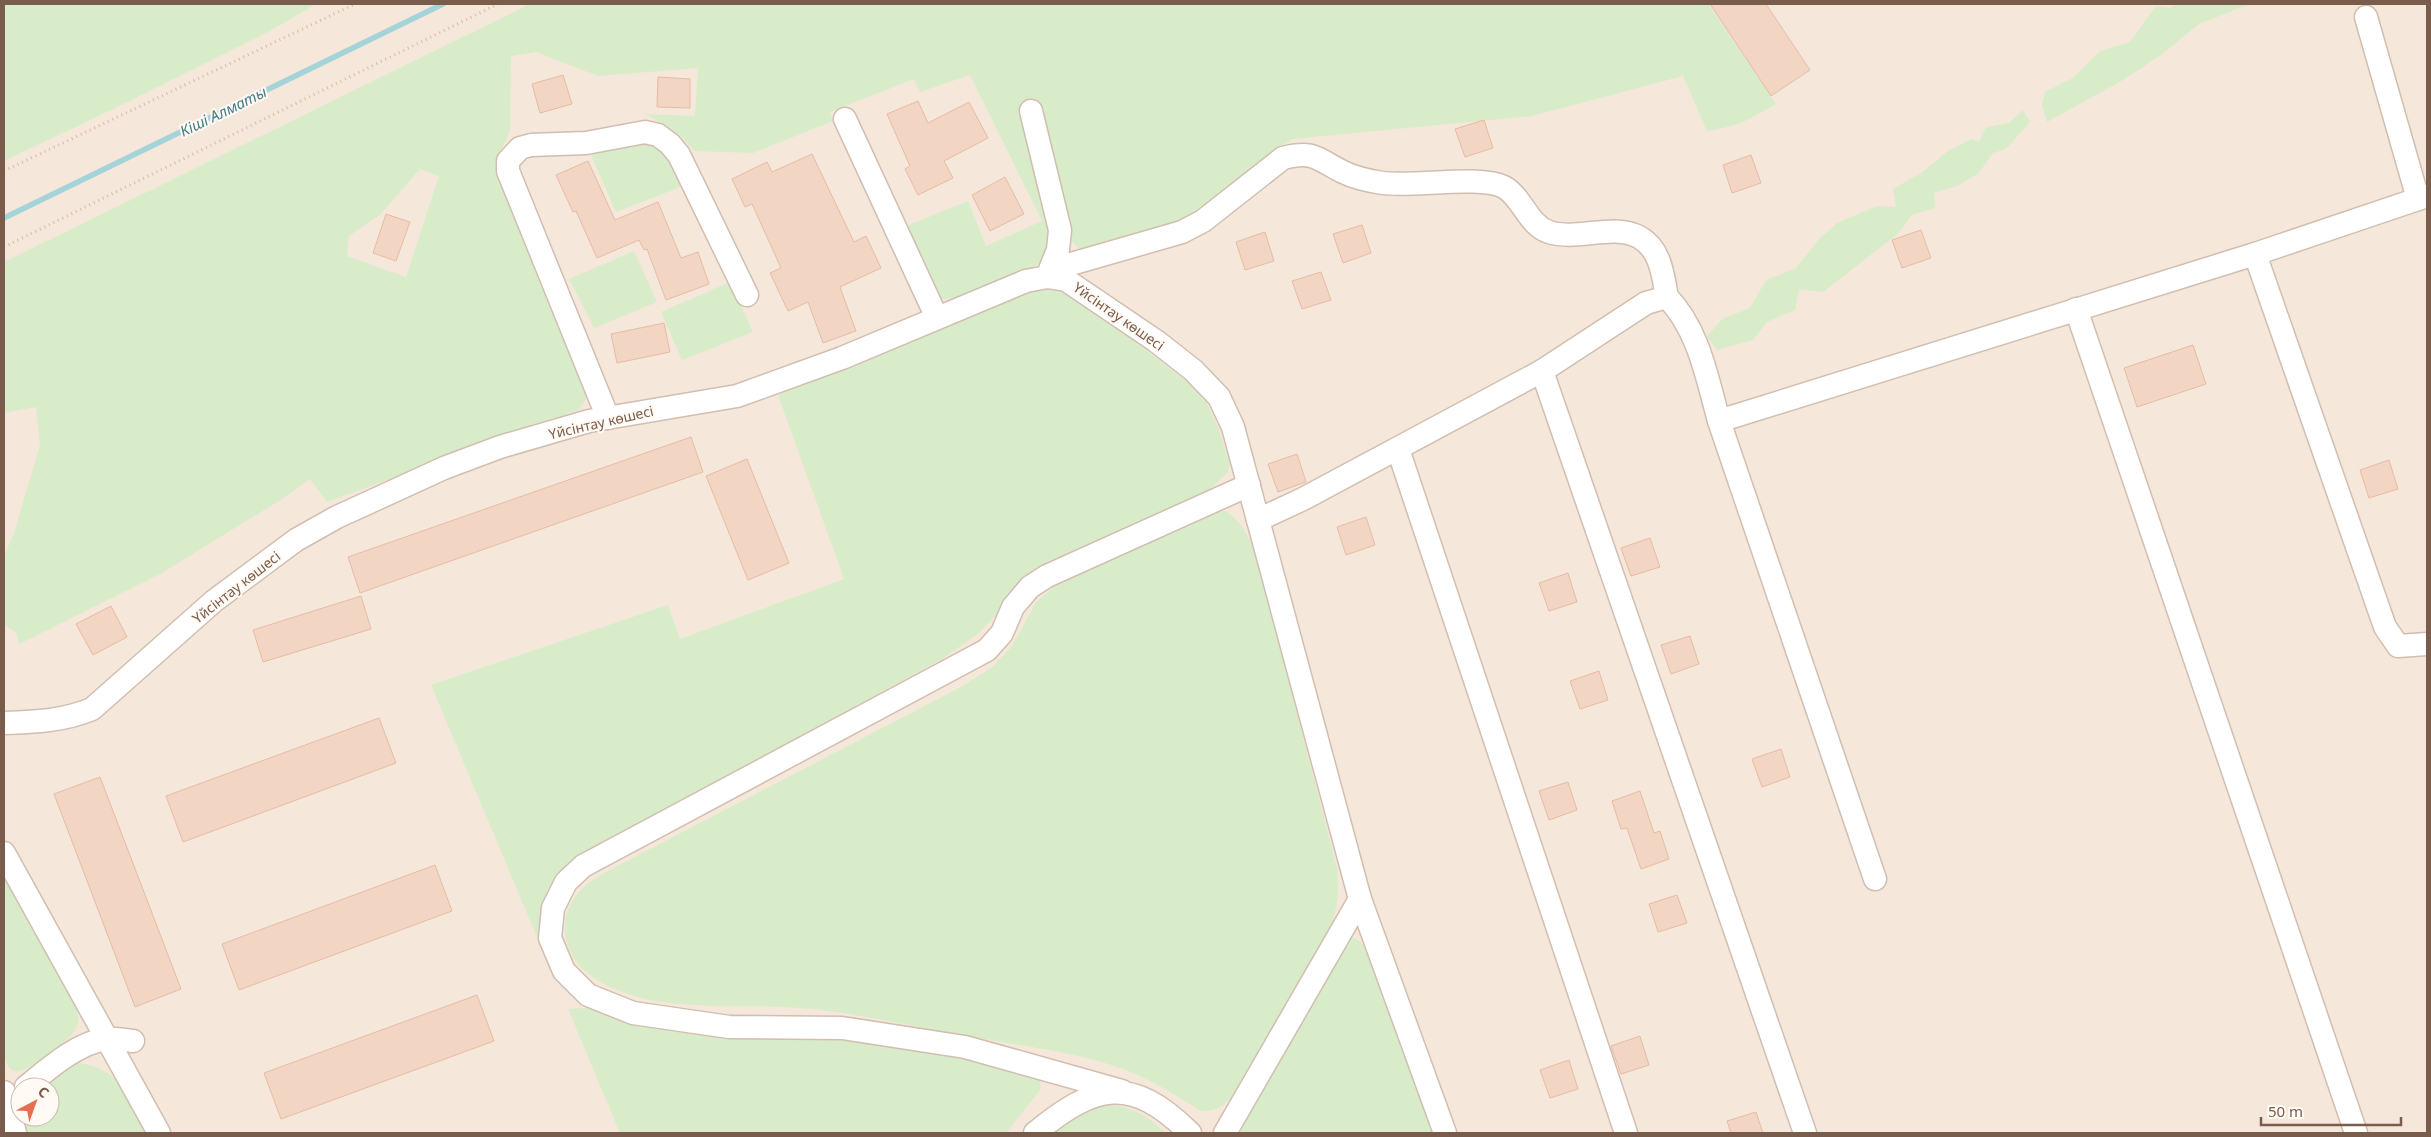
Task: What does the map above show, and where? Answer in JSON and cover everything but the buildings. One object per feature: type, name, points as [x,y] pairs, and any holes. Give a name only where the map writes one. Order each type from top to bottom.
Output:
[{"type":"street","points":[[1719,420],[2255,254],[2423,198],[2366,17]]},
{"type":"street","points":[[1031,111],[1060,230],[1058,250],[1047,277]]},
{"type":"street","points":[[845,118],[937,318]]},
{"type":"street","points":[[608,418],[508,171],[508,162],[511,155],[520,148],[531,145],[586,143],[645,132],[658,135],[679,154],[747,295]]},
{"type":"street","points":[[1047,277],[1071,264],[1182,232],[1203,222],[1283,158],[1296,154],[1315,156],[1343,172],[1369,181],[1393,184],[1487,182],[1505,188],[1534,222],[1547,232],[1566,235],[1621,232],[1639,237],[1652,248],[1660,263],[1667,297],[1680,311],[1701,355],[1719,420],[1875,879]]},
{"type":"street","points":[[2255,254],[2385,628],[2398,646],[2427,644]]},
{"type":"street","name":"Үйсінтау көшесі","points":[[4,723],[41,722],[72,717],[92,709],[214,601],[296,540],[337,517],[444,468],[500,447],[608,418],[737,396],[842,358],[1026,281],[1047,277],[1066,280],[1156,341],[1193,370],[1219,397],[1233,427],[1360,899],[1445,1133]]},
{"type":"street","points":[[1258,520],[1303,499],[1542,371],[1646,304],[1667,297]]},
{"type":"street","points":[[2076,309],[2356,1133]]},
{"type":"street","points":[[1542,371],[1805,1133]]},
{"type":"street","points":[[1398,449],[1626,1133]]},
{"type":"street","points":[[1190,1133],[1169,1112],[1144,1098],[956,1045],[842,1028],[729,1027],[633,1013],[588,995],[564,971],[550,938],[553,908],[566,882],[584,866],[987,650],[1002,633],[1013,606],[1030,587],[1047,576],[1248,485]]},
{"type":"street","points":[[4,853],[159,1133]]},
{"type":"street","points":[[1225,1133],[1360,899]]},
{"type":"street","points":[[39,1077],[70,1054],[91,1043],[107,1039],[134,1041]]},
{"type":"street","points":[[1035,1133],[1063,1110],[1093,1096],[1122,1091]]},
{"type":"street","points":[[9,1098],[15,1133]]},
{"type":"path","points":[[4,171],[355,4]]},
{"type":"path","points":[[4,247],[498,4]]},
{"type":"shaded area","points":[[4,4],[2427,4],[2427,1133],[4,1133]]},
{"type":"green space","points":[[4,4],[316,4],[268,32],[4,161]]},
{"type":"green space","points":[[530,4],[1708,4],[1776,104],[1743,122],[1707,131],[1683,76],[1532,116],[1293,139],[1275,150],[1185,223],[1090,250],[1078,248],[1053,219],[1046,258],[1037,265],[960,298],[938,299],[904,227],[968,201],[986,246],[1042,221],[970,75],[920,92],[914,79],[830,112],[833,121],[753,153],[694,151],[672,129],[644,114],[695,116],[698,68],[598,76],[536,52],[511,56],[510,131],[498,157],[587,394],[584,403],[578,410],[327,502],[310,479],[282,499],[160,574],[19,644],[16,633],[4,624],[4,556],[14,533],[40,445],[36,407],[4,413],[4,262]],"holes":[[[420,169],[439,176],[406,277],[347,256],[349,236],[380,215]]]},
{"type":"green space","points":[[2178,4],[2250,4],[2199,24],[2161,55],[2123,80],[2047,122],[2042,105],[2045,92],[2073,78],[2100,51],[2130,42],[2156,6],[2170,8]]},
{"type":"green space","points":[[2023,110],[2030,122],[2006,149],[1993,153],[1978,174],[1957,186],[1934,193],[1935,208],[1912,215],[1899,233],[1823,292],[1799,289],[1795,310],[1767,322],[1753,340],[1717,350],[1707,336],[1722,319],[1750,308],[1766,280],[1796,268],[1819,239],[1837,223],[1877,206],[1896,207],[1893,189],[1924,171],[1948,151],[1971,139],[1979,141],[1986,127],[2009,123]]},
{"type":"green space","points":[[647,141],[659,145],[686,185],[616,212],[591,155]]},
{"type":"green space","points":[[634,251],[657,302],[594,328],[569,279]]},
{"type":"green space","points":[[730,282],[753,332],[682,360],[661,312]]},
{"type":"green space","points":[[1046,290],[1066,293],[1085,303],[1186,381],[1206,402],[1218,427],[1230,464],[1228,472],[1208,491],[1044,563],[1024,576],[1007,594],[996,615],[979,633],[942,659],[584,853],[558,875],[545,897],[542,923],[545,956],[431,685],[668,605],[680,639],[844,579],[778,395],[1027,292]]},
{"type":"green space","points":[[1226,511],[1237,520],[1245,531],[1256,556],[1337,868],[1338,889],[1336,910],[1332,924],[1230,1099],[1224,1105],[1214,1110],[1201,1111],[1138,1075],[1101,1062],[1042,1049],[814,1009],[701,1005],[644,999],[618,990],[594,978],[574,958],[568,947],[565,923],[568,910],[574,899],[590,882],[959,688],[991,668],[1012,646],[1036,602],[1054,587],[1213,512]]},
{"type":"green space","points":[[4,872],[73,996],[78,1015],[77,1027],[66,1040],[36,1064],[18,1071],[12,1070],[8,1066],[4,1052]]},
{"type":"green space","points":[[1355,938],[1366,947],[1436,1133],[1241,1133],[1245,1117],[1350,939]]},
{"type":"green space","points":[[585,1008],[914,1047],[1026,1070],[1040,1078],[1041,1089],[1006,1133],[620,1133],[568,1009]]},
{"type":"green space","points":[[80,1063],[106,1072],[124,1088],[150,1133],[21,1133],[20,1127],[60,1127],[60,1077],[50,1077],[66,1067]]},
{"type":"green space","points":[[1104,1104],[1138,1112],[1151,1120],[1165,1133],[1054,1133],[1072,1118]]},
{"type":"waterway","name":"Кіші Алматы","points":[[4,218],[443,4]]}]
